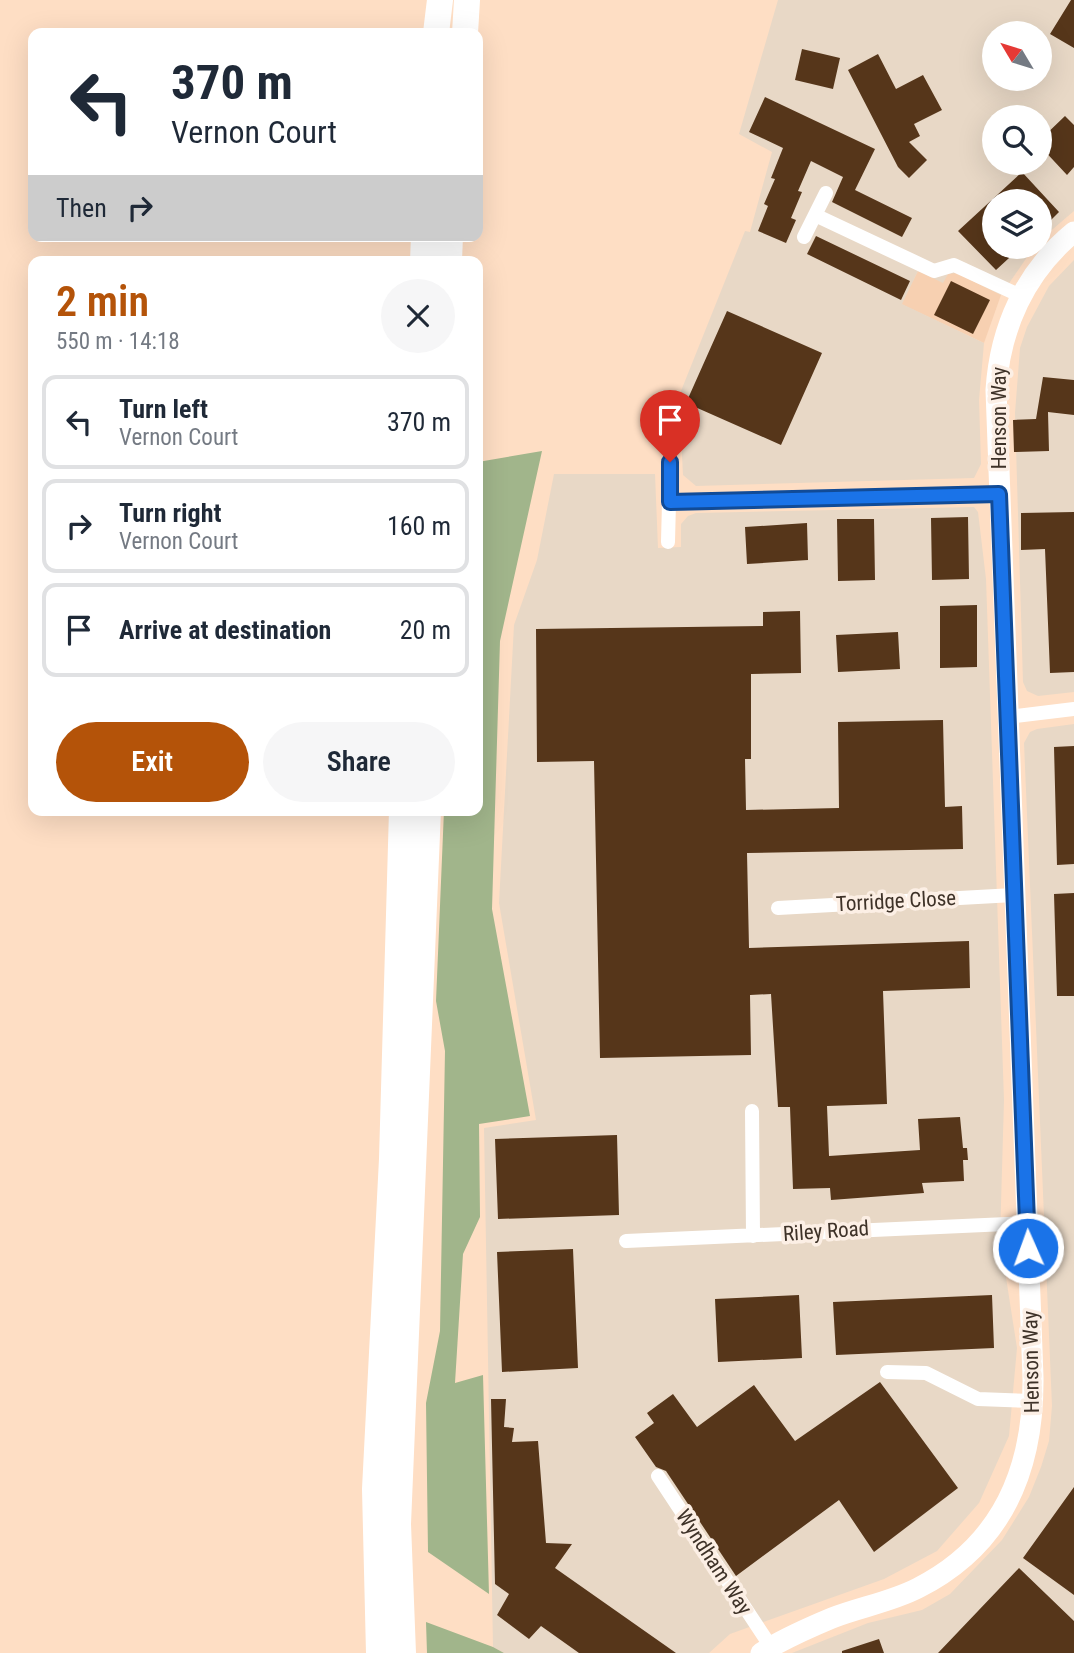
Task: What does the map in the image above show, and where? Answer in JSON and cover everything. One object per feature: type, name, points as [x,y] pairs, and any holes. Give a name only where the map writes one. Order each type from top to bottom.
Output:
[{"type":"highway","points":[[437,28],[440,0]]},
{"type":"highway","points":[[465,28],[467,0]]},
{"type":"highway","points":[[379,1653],[375,1489],[392,1159],[402,816]]},
{"type":"highway","points":[[403,1653],[398,1524],[428,816]]},
{"type":"street","points":[[804,237],[826,193]]},
{"type":"street","points":[[815,215],[934,271],[954,265],[1021,296]]},
{"type":"street","name":"Henson Way","points":[[766,1650],[832,1618],[916,1589],[960,1560],[997,1519],[1010,1498],[1028,1449],[1033,1401],[999,494],[997,369],[1006,331],[1021,296],[1047,257],[1074,232]]},
{"type":"street","points":[[668,542],[670,462]]},
{"type":"street","points":[[670,502],[999,494]]},
{"type":"street","points":[[1008,717],[1074,709]]},
{"type":"street","name":"Torridge Close","points":[[778,908],[1014,895]]},
{"type":"street","points":[[752,1111],[753,1236]]},
{"type":"street","name":"Riley Road","points":[[626,1241],[1027,1223]]},
{"type":"street","points":[[887,1372],[926,1373],[978,1399],[1033,1401]]},
{"type":"street","name":"Wyndham Way","points":[[658,1476],[766,1650]]},
{"type":"shaded area","points":[[778,0],[1074,0],[1074,211],[1052,230],[1052,189],[982,189],[982,259],[1026,259],[1001,295],[957,273],[948,274],[943,283],[918,271],[902,304],[984,343],[979,400],[981,464],[974,478],[696,486],[683,475],[679,396],[745,231],[750,232],[772,152],[739,134]]},
{"type":"shaded area","points":[[1074,260],[1074,692],[1038,696],[1027,691],[1023,682],[1015,413],[1020,348],[1027,327],[1049,286]]},
{"type":"shaded area","points":[[918,271],[957,273],[1001,295],[984,343],[901,304]]},
{"type":"shaded area","points":[[554,474],[655,474],[658,548],[681,547],[681,524],[688,516],[696,513],[974,507],[978,512],[986,579],[1004,1100],[1000,1239],[1017,1348],[1009,1436],[979,1503],[937,1551],[884,1579],[730,1634],[709,1653],[504,1653],[493,1647],[484,1128],[536,1120],[499,903],[514,625],[537,560]]},
{"type":"shaded area","points":[[1074,724],[1074,1653],[792,1653],[868,1623],[922,1610],[950,1594],[1002,1540],[1029,1497],[1049,1441],[1052,1406],[1024,743],[1030,732],[1037,729]]},
{"type":"green space","points":[[542,451],[500,641],[492,909],[530,1116],[479,1124],[480,1217],[463,1254],[455,1383],[483,1375],[489,1594],[428,1552],[426,1403],[440,1331],[445,1051],[436,1001],[444,816],[483,816],[483,461]]},
{"type":"green space","points":[[426,1622],[493,1647],[504,1653],[427,1653]]},
{"type":"building","points":[[1071,0],[1074,0],[1074,48],[1052,35]]},
{"type":"building","points":[[802,49],[840,58],[833,89],[795,80]]},
{"type":"building","points":[[878,54],[896,89],[923,75],[942,110],[914,124],[920,136],[909,142],[927,160],[909,178],[898,167],[848,70]]},
{"type":"building","points":[[765,97],[875,149],[855,190],[912,218],[902,237],[832,202],[843,177],[811,161],[798,191],[802,192],[791,218],[796,220],[786,243],[758,231],[768,206],[764,204],[775,179],[771,178],[783,148],[749,132]]},
{"type":"building","points":[[1065,116],[1074,125],[1074,167],[1067,175],[1052,159],[1052,128]]},
{"type":"building","points":[[1019,175],[1025,175],[1038,189],[1004,189]]},
{"type":"building","points":[[1052,204],[1059,212],[1052,219]]},
{"type":"building","points":[[982,209],[982,256],[958,231]]},
{"type":"building","points":[[816,236],[910,281],[901,300],[807,254]]},
{"type":"building","points":[[985,259],[1008,259],[996,270]]},
{"type":"building","points":[[951,281],[990,300],[973,334],[934,315]]},
{"type":"building","points":[[727,311],[822,353],[781,445],[686,403]]},
{"type":"building","points":[[1043,377],[1074,380],[1074,415],[1048,412],[1049,451],[1014,452],[1013,420],[1036,419]]},
{"type":"building","points":[[1074,512],[1074,672],[1050,673],[1045,549],[1021,550],[1021,513]]},
{"type":"building","points":[[968,517],[969,579],[932,580],[931,518]]},
{"type":"building","points":[[837,519],[874,519],[875,580],[838,581]]},
{"type":"building","points":[[807,523],[808,560],[747,564],[745,527]]},
{"type":"building","points":[[977,605],[977,667],[940,668],[940,606]]},
{"type":"building","points":[[800,611],[801,673],[751,674],[751,759],[745,759],[746,810],[839,808],[838,722],[943,720],[945,807],[962,806],[963,849],[747,853],[749,948],[969,941],[970,988],[883,991],[887,1104],[827,1106],[829,1156],[920,1150],[918,1119],[960,1117],[963,1148],[967,1148],[968,1160],[963,1160],[964,1181],[922,1183],[924,1193],[831,1200],[830,1188],[793,1189],[790,1107],[778,1107],[771,994],[750,995],[751,1055],[600,1058],[594,761],[537,762],[536,629],[763,626],[763,612]]},
{"type":"building","points":[[898,632],[900,669],[838,672],[836,635]]},
{"type":"building","points":[[1074,746],[1074,864],[1057,865],[1054,747]]},
{"type":"building","points":[[1074,893],[1074,996],[1057,996],[1054,894]]},
{"type":"building","points":[[617,1135],[619,1215],[498,1219],[495,1139]]},
{"type":"building","points":[[573,1249],[578,1368],[502,1372],[497,1252]]},
{"type":"building","points":[[799,1295],[802,1358],[718,1362],[715,1299]]},
{"type":"building","points":[[992,1295],[994,1348],[836,1355],[833,1302]]},
{"type":"building","points":[[880,1382],[958,1488],[874,1552],[839,1500],[736,1576],[666,1471],[656,1467],[635,1437],[654,1423],[647,1413],[673,1394],[697,1427],[754,1385],[795,1441]]},
{"type":"building","points":[[491,1399],[506,1399],[504,1427],[514,1428],[512,1442],[538,1441],[546,1543],[572,1544],[555,1568],[676,1653],[579,1653],[541,1626],[529,1639],[497,1615],[509,1594],[495,1584]]},
{"type":"building","points":[[1074,1487],[1074,1595],[1023,1558]]},
{"type":"building","points":[[1019,1568],[1074,1621],[1074,1653],[938,1653]]},
{"type":"building","points":[[879,1639],[884,1653],[842,1653],[842,1651]]},
{"type":"route","points":[[670,462],[670,502],[999,494],[1028,1248]]}]
